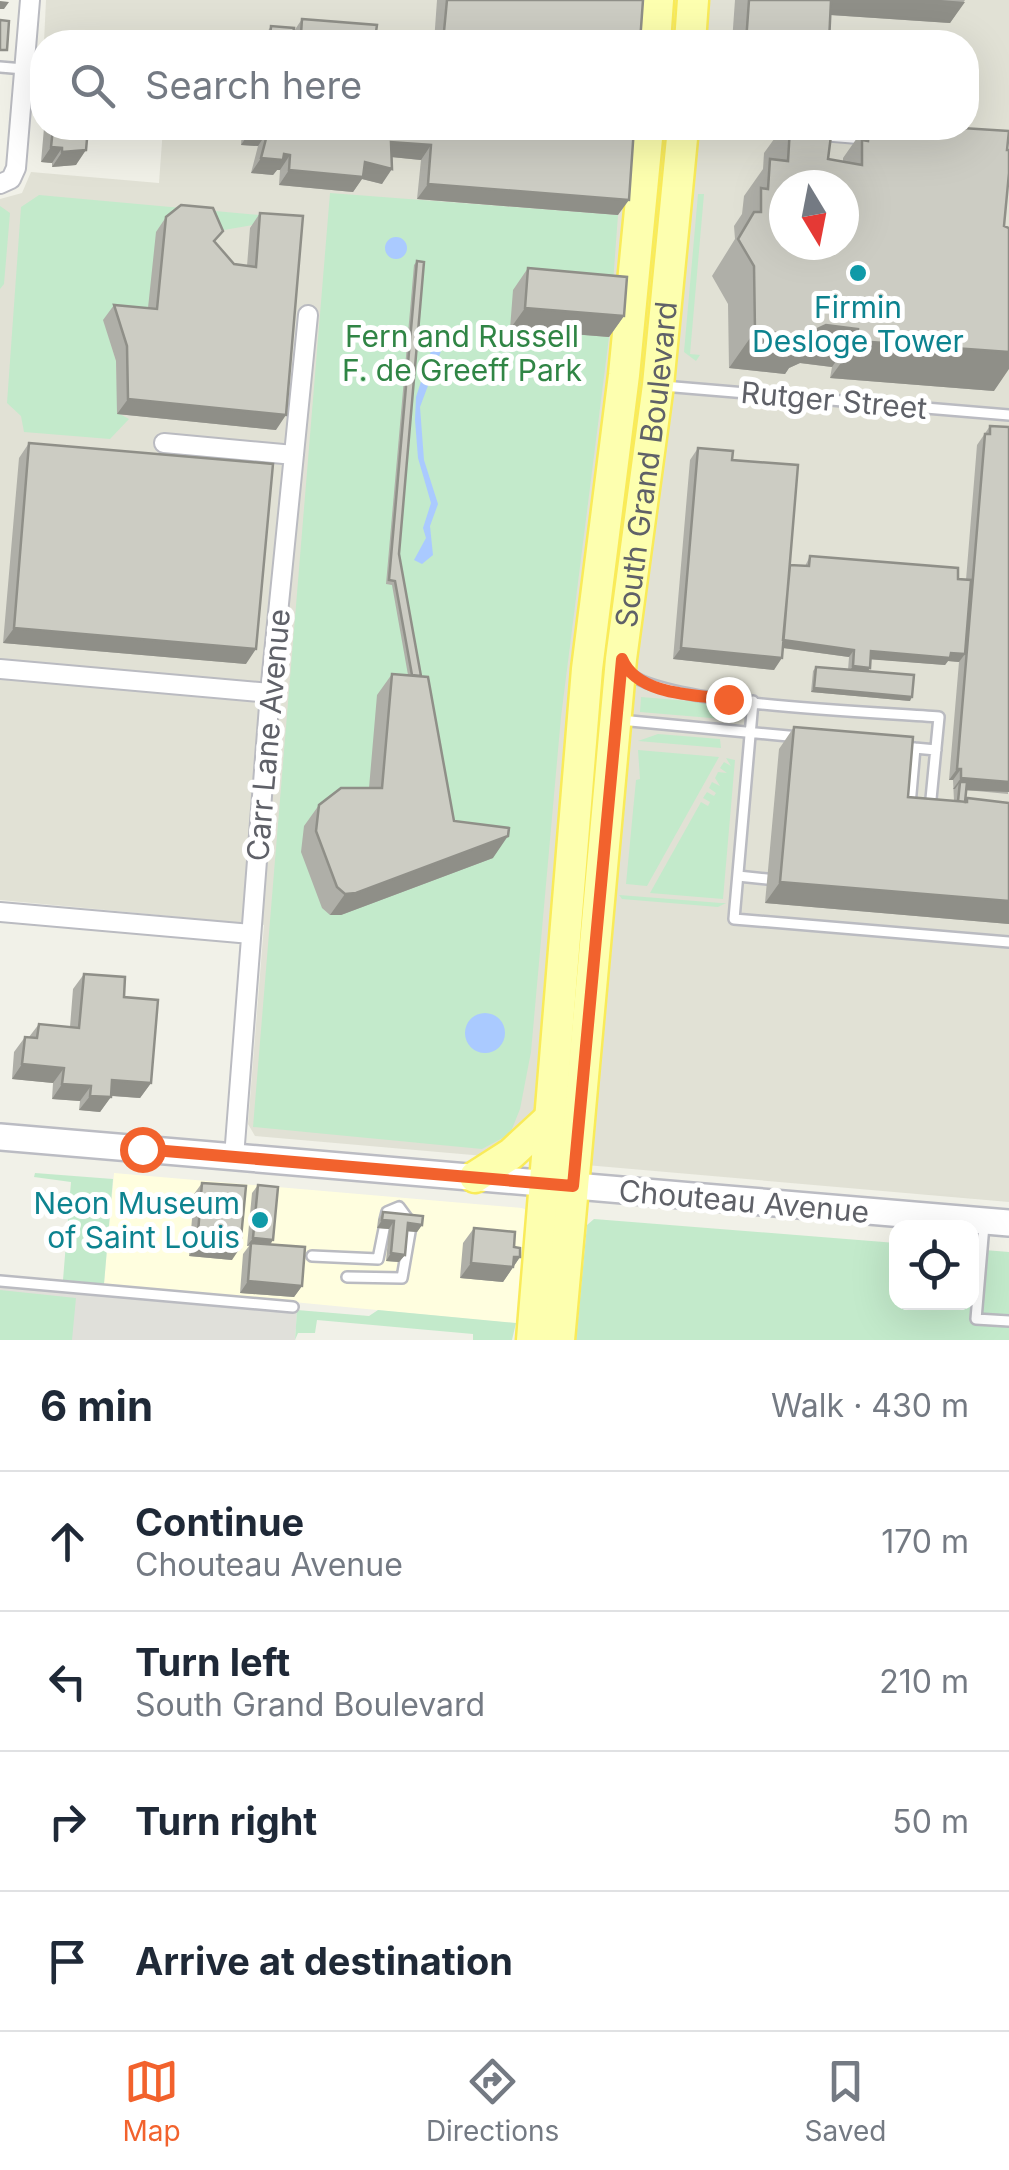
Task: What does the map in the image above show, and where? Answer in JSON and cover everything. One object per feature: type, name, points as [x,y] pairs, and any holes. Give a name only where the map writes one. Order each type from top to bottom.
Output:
[{"type":"main road","points":[[656,30],[658,0]]},
{"type":"main road","points":[[691,30],[693,0]]},
{"type":"main road","name":"South Grand Boulevard","points":[[559,1340],[559,1185],[550,1118],[593,609],[647,140]]},
{"type":"main road","name":"South Grand Boulevard","points":[[532,1340],[559,1185],[612,656],[658,386],[682,140]]},
{"type":"main road","points":[[632,291],[647,290],[654,298],[652,352],[658,386]]},
{"type":"main road","points":[[474,1177],[521,1146],[550,1118]]},
{"type":"main road","name":"Chouteau Avenue","points":[[0,1137],[997,1222]]},
{"type":"street","points":[[4,182],[16,168],[30,0]]},
{"type":"street","name":"Carr Lane Avenue","points":[[234,1157],[270,694],[308,315]]},
{"type":"street","points":[[164,443],[294,455]]},
{"type":"street","points":[[0,669],[270,694]]},
{"type":"street","points":[[0,912],[251,934]]},
{"type":"lane","points":[[0,66],[24,69]]},
{"type":"lane","name":"Rutger Street","points":[[658,386],[1009,415]]},
{"type":"lane","points":[[593,609],[612,656],[632,676],[654,686],[753,701],[939,717],[928,822]]},
{"type":"lane","points":[[753,701],[734,918],[1009,942]]},
{"type":"lane","points":[[609,711],[806,737]]},
{"type":"lane","points":[[897,746],[936,750]]},
{"type":"lane","points":[[908,820],[915,748]]},
{"type":"lane","points":[[738,876],[767,879]]},
{"type":"lane","points":[[312,1256],[378,1259],[387,1212],[399,1207],[410,1227],[402,1278],[346,1276]]},
{"type":"lane","points":[[997,1222],[976,1319],[1009,1322]]},
{"type":"lane","points":[[0,1281],[293,1306]]},
{"type":"shaded area","points":[[46,0],[1009,0],[1009,1202],[255,1136],[248,1124],[264,925],[0,900],[0,199],[22,193],[31,172],[159,183],[162,140],[979,140],[979,30],[45,30]]},
{"type":"shaded area","points":[[114,1173],[522,1208],[529,1211],[523,1324],[104,1284]]},
{"type":"shaded area","points":[[0,1286],[297,1312],[295,1340],[0,1340]]},
{"type":"green space","points":[[664,153],[668,155],[661,264],[647,263]]},
{"type":"green space","name":"Fern and Russell F. de Greeff Park","points":[[330,193],[618,215],[609,337],[561,717],[531,1052],[520,1109],[510,1134],[482,1149],[253,1127]]},
{"type":"green space","points":[[698,194],[704,194],[690,354],[700,355],[696,361],[684,352]]},
{"type":"green space","points":[[39,195],[293,218],[218,231],[146,324],[104,321],[116,361],[118,413],[129,419],[110,439],[24,432],[21,416],[7,403],[21,207]]},
{"type":"green space","points":[[0,206],[10,213],[4,284],[0,289]]},
{"type":"green space","points":[[643,312],[647,312],[643,357],[646,404],[632,474],[628,450]]},
{"type":"green space","points":[[641,697],[724,704],[723,719],[640,712]]},
{"type":"green space","points":[[658,734],[720,739],[721,748],[638,741]]},
{"type":"green space","points":[[638,750],[719,757],[647,886],[626,884],[636,780],[640,779]]},
{"type":"green space","points":[[726,758],[735,760],[723,899],[650,893],[701,802],[708,806],[710,802],[703,798],[707,792],[714,796],[716,793],[709,788],[712,782],[720,786],[715,778],[718,772],[727,773],[720,768],[724,762],[731,766]]},
{"type":"green space","points":[[619,895],[726,903],[718,907],[622,899]]},
{"type":"green space","points":[[35,1173],[113,1179],[104,1284],[63,1280],[71,1182],[34,1177]]},
{"type":"green space","points":[[594,1219],[889,1242],[889,1310],[979,1310],[979,1250],[1009,1252],[1009,1340],[576,1340],[587,1225]]},
{"type":"green space","points":[[0,1290],[76,1298],[72,1340],[0,1340]]},
{"type":"green space","points":[[297,1310],[369,1316],[378,1310],[516,1323],[512,1340],[473,1340],[473,1334],[317,1320],[315,1333],[298,1333],[295,1340]]},
{"type":"water","points":[[396,237],[404,240],[404,256],[396,259],[388,256],[385,248],[388,240]]},
{"type":"water","points":[[433,345],[441,351],[420,407],[424,460],[438,504],[430,526],[433,555],[422,564],[414,560],[426,538],[423,528],[431,503],[418,458],[416,397]]},
{"type":"water","points":[[485,1013],[499,1019],[505,1033],[499,1047],[485,1053],[471,1047],[465,1033],[471,1019]]},
{"type":"building","points":[[447,0],[643,0],[641,30],[444,30]]},
{"type":"building","points":[[749,0],[831,0],[830,30],[747,30]]},
{"type":"building","points":[[302,19],[377,25],[376,30],[301,30]]},
{"type":"building","points":[[0,20],[9,21],[7,50],[0,50]]},
{"type":"building","points":[[271,26],[294,30],[271,30]]},
{"type":"building","name":"Firmin Desloge Tower","points":[[979,129],[1009,131],[1004,226],[1009,228],[1009,352],[857,341],[858,329],[826,325],[811,332],[811,336],[755,331],[754,266],[738,239],[754,212],[761,212],[761,188],[768,189],[769,174],[769,260],[859,260],[859,170],[769,170],[770,159],[788,161],[789,140],[830,140],[828,159],[862,165],[862,140],[979,140]]},
{"type":"building","points":[[52,140],[87,140],[86,150],[62,152],[62,148],[51,147]]},
{"type":"building","points":[[266,140],[633,140],[629,200],[428,184],[431,145],[391,142],[392,169],[365,162],[363,177],[289,170],[290,155],[284,154],[283,160],[261,158]]},
{"type":"building","points":[[181,205],[213,208],[223,231],[214,241],[234,264],[256,267],[260,213],[303,216],[286,415],[128,399],[127,346],[114,305],[157,309],[166,217]]},
{"type":"building","points":[[417,261],[424,262],[399,554],[421,676],[412,675],[395,581],[389,580]]},
{"type":"building","points":[[528,268],[627,277],[624,316],[525,308]]},
{"type":"building","points":[[990,426],[1009,427],[1009,782],[961,778],[961,769],[957,769],[985,434],[990,434]]},
{"type":"building","points":[[29,443],[273,464],[256,649],[14,628]]},
{"type":"building","points":[[698,448],[733,451],[732,460],[798,465],[782,658],[681,648]]},
{"type":"building","points":[[810,556],[958,568],[958,579],[971,580],[965,654],[951,653],[950,658],[871,651],[870,668],[853,666],[854,650],[783,640],[790,565],[809,566]]},
{"type":"building","points":[[816,667],[914,675],[912,697],[814,688]]},
{"type":"building","points":[[392,674],[428,677],[454,821],[509,828],[508,836],[345,894],[337,887],[316,831],[319,805],[341,788],[382,788]]},
{"type":"building","points":[[794,727],[913,737],[908,797],[1009,803],[1009,901],[780,882]]},
{"type":"building","points":[[960,782],[967,782],[965,802],[958,801]]},
{"type":"building","points":[[84,974],[125,977],[124,997],[158,1000],[151,1083],[112,1080],[111,1097],[90,1096],[91,1086],[62,1084],[64,1068],[22,1064],[25,1037],[37,1038],[39,1024],[79,1028]]},
{"type":"building","points":[[202,1183],[246,1186],[240,1248],[197,1245]]},
{"type":"building","name":"Neon Museum of Saint Louis","points":[[258,1185],[278,1187],[273,1240],[253,1238]]},
{"type":"building","points":[[383,1212],[423,1216],[422,1225],[408,1223],[405,1255],[391,1253],[394,1221],[382,1220]]},
{"type":"building","points":[[474,1228],[515,1232],[514,1247],[520,1248],[520,1257],[514,1257],[513,1267],[471,1263]]},
{"type":"building","points":[[251,1243],[305,1247],[302,1286],[248,1281]]},
{"type":"place","name":"Firmin Desloge Tower","points":[[858,273]]},
{"type":"place","name":"Neon Museum of Saint Louis","points":[[260,1220]]},
{"type":"route","points":[[142,1149],[573,1186],[622,659],[632,676],[646,684],[728,699]]}]
